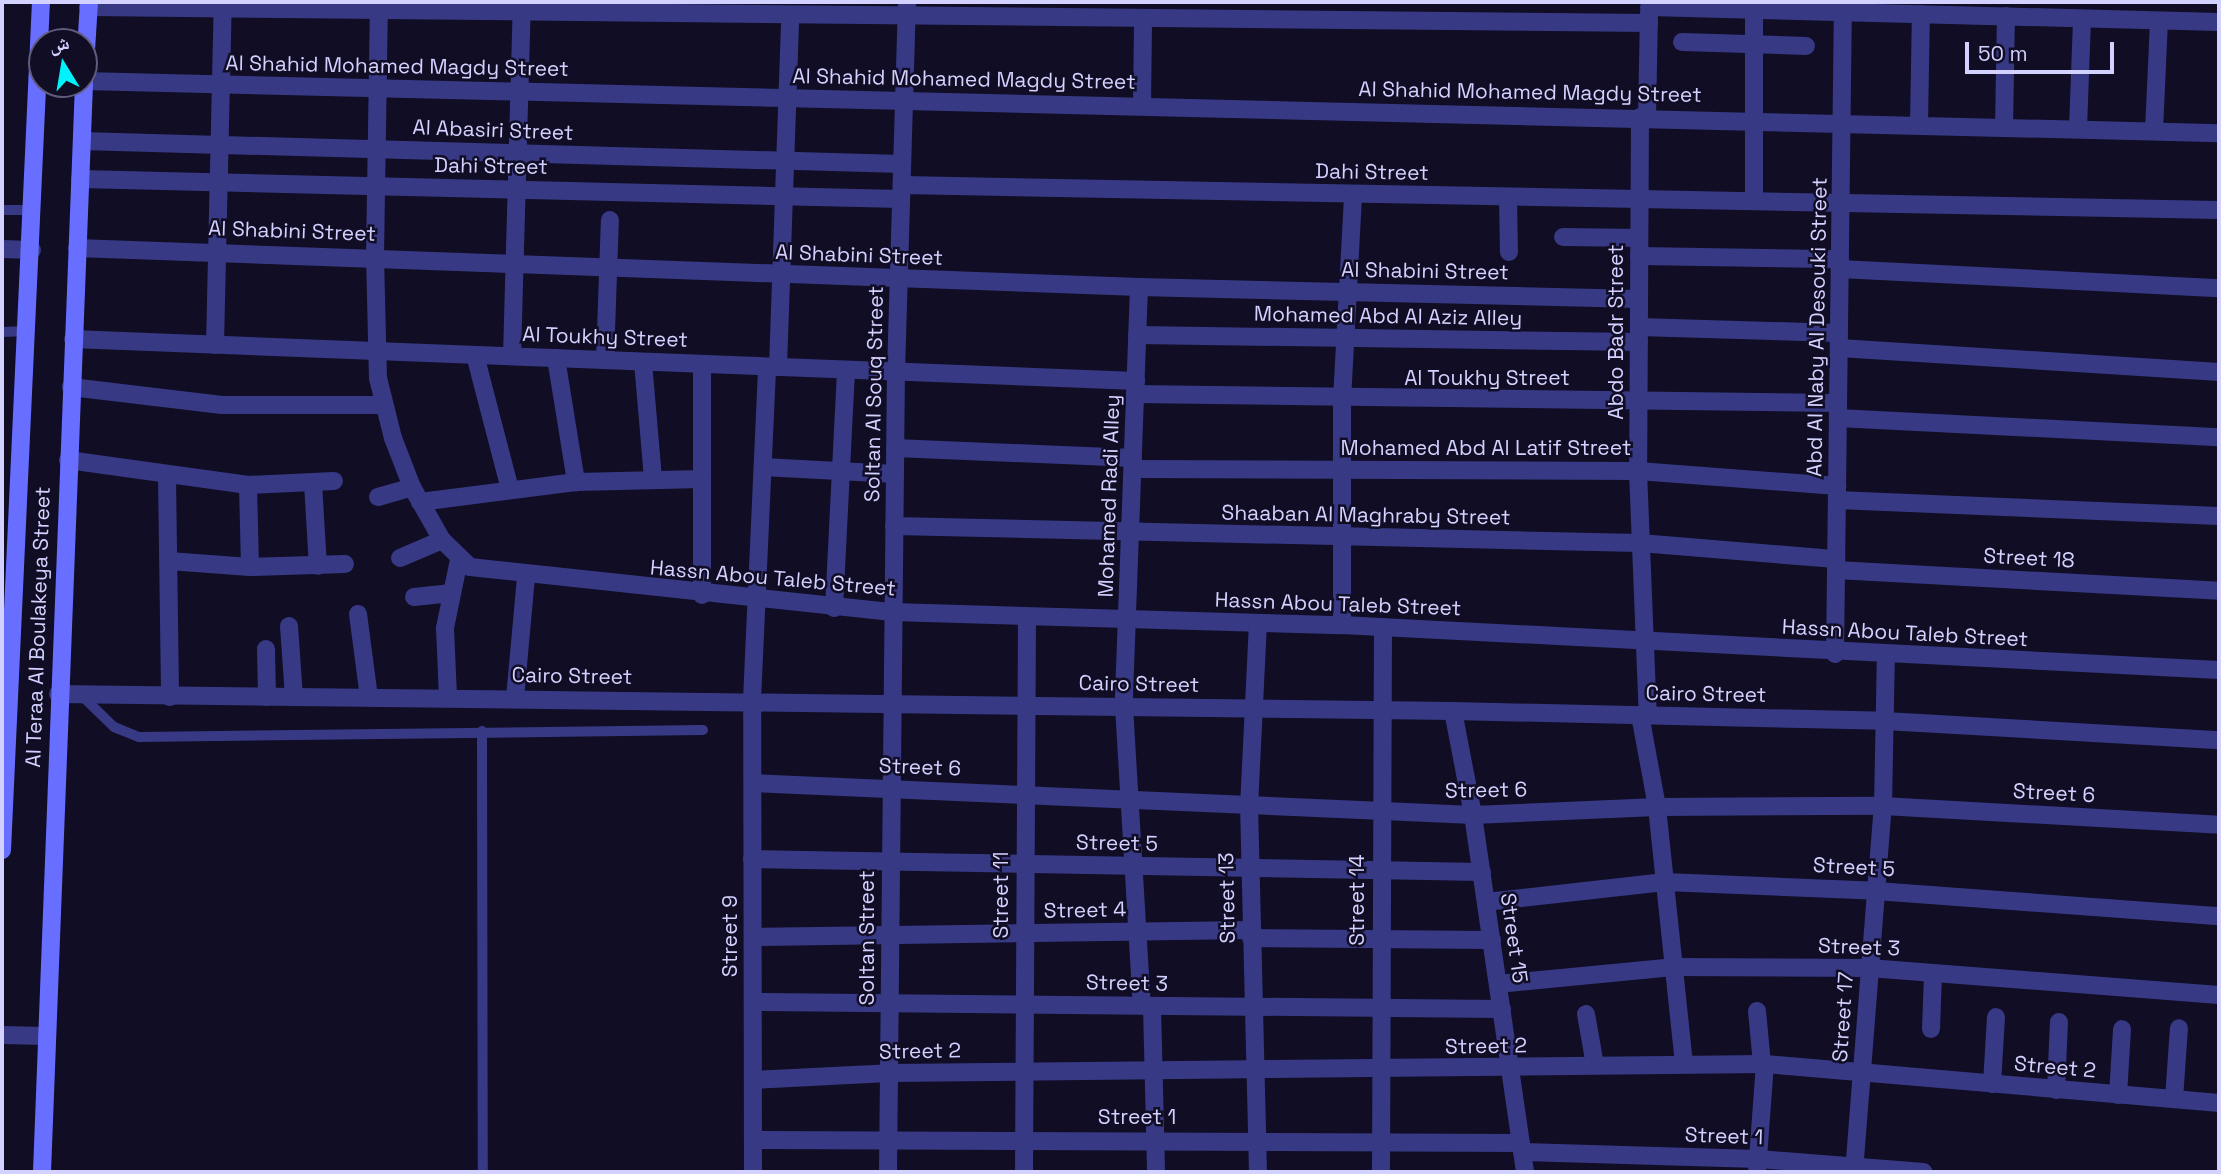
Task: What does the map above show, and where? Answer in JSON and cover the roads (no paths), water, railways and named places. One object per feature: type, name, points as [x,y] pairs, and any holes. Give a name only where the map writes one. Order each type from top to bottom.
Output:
[{"type":"street","name":"Al Teraa Al Boulakeya Street","points":[[2,850],[4,746],[28,331],[41,2]]},
{"type":"street","name":"Al Teraa Al Boulakeya Street","points":[[87,28],[88,4]]},
{"type":"street","points":[[88,4],[522,8],[790,15],[906,9],[1143,18],[1649,11],[1754,6],[1843,7],[1921,14],[2006,16],[2046,10],[2082,19],[2219,22]]},
{"type":"street","points":[[215,345],[223,6]]},
{"type":"street","points":[[1754,6],[1754,200]]},
{"type":"street","points":[[379,7],[374,256],[375,351],[384,405],[416,495],[442,540],[459,560],[450,593],[445,628],[448,697]]},
{"type":"street","name":"Abd Al Naby Al Desouki Street","points":[[1835,654],[1843,7]]},
{"type":"street","points":[[512,356],[522,8]]},
{"type":"street","name":"Soltan Al Souq Street","points":[[892,704],[896,372],[906,9]]},
{"type":"street","name":"Abdo Badr Street","points":[[1649,11],[1639,247],[1638,471],[1645,639],[1644,715],[1657,807],[1685,1064]]},
{"type":"street","points":[[1919,124],[1921,14]]},
{"type":"street","name":"Street 9","points":[[753,1172],[752,700],[763,467],[781,275],[790,15]]},
{"type":"street","points":[[2004,127],[2006,16]]},
{"type":"street","points":[[1142,105],[1143,18]]},
{"type":"street","points":[[2078,129],[2082,19]]},
{"type":"street","points":[[2154,131],[2159,20]]},
{"type":"street","points":[[1682,43],[1806,46]]},
{"type":"street","name":"Al Shahid Mohamed Magdy Street","points":[[98,82],[1142,105],[2219,133]]},
{"type":"street","name":"Al Teraa Al Boulakeya Street","points":[[42,1172],[44,1036],[83,98]]},
{"type":"street","name":"Al Abasiri Street","points":[[82,141],[902,164]]},
{"type":"street","name":"Dahi Street","points":[[80,179],[784,196],[901,192],[1353,194],[2219,210]]},
{"type":"street","points":[[1342,625],[1340,470],[1346,292],[1353,194]]},
{"type":"street","points":[[1508,197],[1509,252]]},
{"type":"street","points":[[606,360],[610,220]]},
{"type":"street","points":[[1563,237],[1639,247],[1840,264],[2219,288]]},
{"type":"street","name":"Al Shabini Street","points":[[77,248],[514,261],[781,275],[1139,287],[1639,299]]},
{"type":"street","points":[[2,249],[32,250]]},
{"type":"street","name":"Mohamed Radi Alley","points":[[1139,287],[1124,706],[1138,932],[1153,1071],[1156,1172]]},
{"type":"street","name":"Mohamed Abd Al Aziz Alley","points":[[1138,335],[1344,339],[1639,335],[1839,340],[2219,372]]},
{"type":"street","name":"Al Toukhy Street","points":[[73,339],[896,372],[1342,400],[1638,402],[1838,411],[2219,437]]},
{"type":"street","points":[[475,355],[510,489]]},
{"type":"street","points":[[556,358],[576,482]]},
{"type":"street","points":[[643,362],[653,478]]},
{"type":"street","points":[[702,364],[702,595]]},
{"type":"street","points":[[834,608],[846,370]]},
{"type":"street","points":[[71,387],[222,405],[384,405]]},
{"type":"street","name":"Mohamed Abd Al Latif Street","points":[[895,449],[1133,464],[1340,470],[1638,471],[1837,493],[2219,516]]},
{"type":"street","points":[[68,460],[167,477],[248,485],[334,481]]},
{"type":"street","points":[[763,467],[895,474]]},
{"type":"street","points":[[167,477],[170,696]]},
{"type":"street","points":[[378,497],[576,482],[653,478],[702,479]]},
{"type":"street","points":[[313,483],[318,566]]},
{"type":"street","points":[[248,485],[250,567]]},
{"type":"street","name":"Shaaban Al Maghraby Street","points":[[894,526],[1640,543],[1836,565]]},
{"type":"street","points":[[400,558],[442,540]]},
{"type":"street","name":"Hassn Abou Taleb Street","points":[[459,560],[482,570],[526,576],[757,601],[893,612],[1027,619],[1342,625],[1645,639],[1835,654],[2219,670]]},
{"type":"street","points":[[169,561],[250,567],[345,564]]},
{"type":"street","name":"Street 18","points":[[1836,565],[2219,591]]},
{"type":"street","points":[[515,698],[526,576]]},
{"type":"street","points":[[414,597],[450,593]]},
{"type":"street","points":[[358,614],[369,697]]},
{"type":"street","name":"Street 11","points":[[1024,1172],[1024,705],[1027,619]]},
{"type":"street","name":"Street 13","points":[[1258,623],[1251,708],[1249,804],[1251,1006],[1258,1172]]},
{"type":"street","points":[[289,626],[294,697]]},
{"type":"street","name":"Street 14","points":[[1381,1172],[1379,710],[1383,627]]},
{"type":"street","points":[[266,649],[267,697]]},
{"type":"street","name":"Street 17","points":[[1854,1170],[1883,806],[1886,656]]},
{"type":"street","name":"Cairo Street","points":[[58,694],[752,700],[1885,720],[2219,740]]},
{"type":"street","name":"Soltan Street","points":[[888,1172],[892,704]]},
{"type":"street","name":"Street 15","points":[[1452,711],[1474,815],[1525,1172]]},
{"type":"street","name":"Street 6","points":[[752,783],[1474,815],[1657,807],[1883,806],[2219,825]]},
{"type":"street","name":"Street 5","points":[[752,859],[1482,872]]},
{"type":"street","name":"Street 5","points":[[1486,902],[1665,882],[1876,891],[2219,916]]},
{"type":"street","name":"Street 4","points":[[753,937],[1138,932],[1492,940]]},
{"type":"street","name":"Street 3","points":[[1498,984],[1673,967],[1869,968],[2219,995]]},
{"type":"street","points":[[1931,1029],[1933,974]]},
{"type":"street","name":"Street 3","points":[[753,1002],[1502,1009]]},
{"type":"street","points":[[1757,1011],[1763,1065],[1757,1166]]},
{"type":"street","points":[[1586,1014],[1595,1065]]},
{"type":"street","points":[[1992,1084],[1996,1017]]},
{"type":"street","points":[[2056,1090],[2059,1022]]},
{"type":"street","points":[[2118,1095],[2122,1028]]},
{"type":"street","points":[[2174,1099],[2179,1028]]},
{"type":"street","points":[[2,1035],[44,1036]]},
{"type":"street","name":"Street 2","points":[[753,1080],[889,1073],[1763,1065],[2219,1103]]},
{"type":"street","name":"Street 1","points":[[753,1140],[1381,1142],[1522,1147],[1757,1166],[1923,1172]]},
{"type":"lane","points":[[2,210],[33,210]]},
{"type":"lane","points":[[2,332],[28,331]]},
{"type":"lane","points":[[80,695],[114,727],[139,737],[703,730]]},
{"type":"lane","points":[[482,731],[482,1172]]}]
